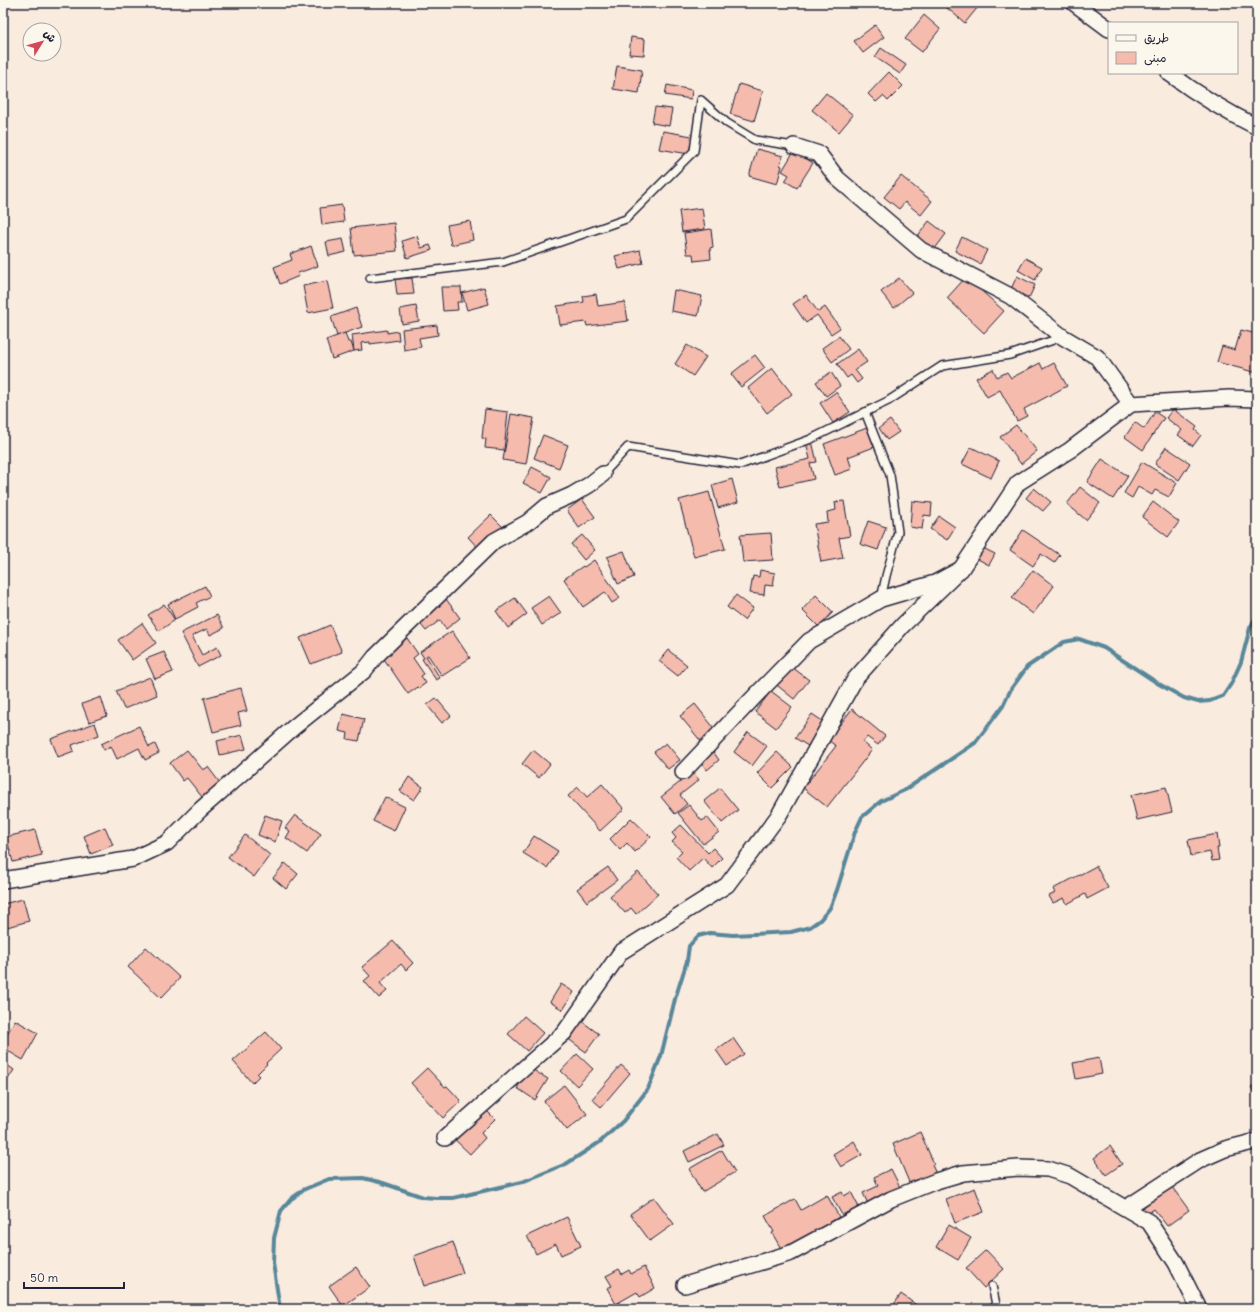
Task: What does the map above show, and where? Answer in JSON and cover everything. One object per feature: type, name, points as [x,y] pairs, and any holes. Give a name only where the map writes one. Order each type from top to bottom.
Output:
[{"type":"street","points":[[1074,3],[1108,28]]},
{"type":"street","points":[[1170,74],[1232,115],[1255,121]]},
{"type":"street","points":[[794,146],[819,154],[838,178],[920,250],[1010,296],[1063,337],[1097,356],[1131,404]]},
{"type":"street","points":[[445,1138],[564,1033],[621,952],[727,885],[779,815],[856,679],[903,625],[961,569],[1018,482],[1070,450],[1131,404],[1229,398],[1257,399]]},
{"type":"street","points":[[3,880],[133,859],[167,843],[200,810],[294,727],[364,671],[375,656],[494,541],[528,522],[548,506],[589,485],[603,474]]},
{"type":"street","points":[[683,772],[758,692],[809,642],[881,599],[935,583],[961,569]]},
{"type":"street","points":[[1126,1208],[1206,1157],[1225,1149],[1257,1141]]},
{"type":"street","points":[[685,1285],[791,1253],[891,1199],[936,1181],[962,1173],[1018,1168],[1048,1169],[1070,1176],[1149,1222],[1176,1263],[1199,1309]]},
{"type":"lane","points":[[370,278],[503,262],[626,219],[694,151],[701,100],[727,123],[755,140],[794,146]]},
{"type":"lane","points":[[603,474],[628,446],[740,465],[811,439],[888,401],[942,366],[1010,355],[1063,337]]},
{"type":"lane","points":[[864,412],[890,475],[898,532],[881,599]]},
{"type":"lane","points":[[992,1286],[997,1309]]},
{"type":"building","points":[[941,3],[974,3],[978,7],[965,23]]},
{"type":"building","points":[[924,15],[940,29],[922,52],[905,39]]},
{"type":"building","points":[[875,25],[884,37],[863,53],[854,41]]},
{"type":"building","points":[[631,37],[645,39],[644,55],[629,54]]},
{"type":"building","points":[[881,48],[906,65],[900,74],[875,57]]},
{"type":"building","points":[[617,66],[642,70],[639,93],[613,89]]},
{"type":"building","points":[[889,72],[903,86],[888,101],[883,96],[876,102],[868,94]]},
{"type":"building","points":[[739,84],[763,91],[754,121],[730,114]]},
{"type":"building","points":[[667,85],[692,90],[691,99],[665,95]]},
{"type":"building","points":[[826,93],[853,115],[839,132],[812,110]]},
{"type":"building","points":[[655,107],[672,109],[669,126],[652,123]]},
{"type":"building","points":[[663,131],[692,136],[689,154],[659,149]]},
{"type":"building","points":[[757,149],[783,156],[777,184],[749,176]]},
{"type":"building","points":[[794,151],[813,163],[797,188],[785,181],[789,175],[782,171]]},
{"type":"building","points":[[901,176],[932,201],[921,215],[905,202],[899,209],[884,197]]},
{"type":"building","points":[[342,205],[344,222],[322,225],[320,208]]},
{"type":"building","points":[[702,208],[705,229],[682,232],[679,211]]},
{"type":"building","points":[[470,221],[473,240],[451,245],[447,225]]},
{"type":"building","points":[[929,221],[946,234],[934,250],[917,237]]},
{"type":"building","points":[[394,223],[397,251],[354,255],[351,228]]},
{"type":"building","points":[[711,229],[713,247],[710,248],[711,259],[694,261],[693,254],[687,254],[684,233]]},
{"type":"building","points":[[417,236],[421,248],[430,245],[432,250],[407,258],[402,241]]},
{"type":"building","points":[[962,237],[987,250],[980,264],[955,251]]},
{"type":"building","points":[[343,239],[346,252],[329,256],[326,242]]},
{"type":"building","points":[[311,246],[318,266],[298,273],[299,276],[280,284],[274,267],[292,260],[290,254]]},
{"type":"building","points":[[640,250],[643,263],[619,269],[615,256]]},
{"type":"building","points":[[1025,258],[1042,267],[1035,280],[1018,270]]},
{"type":"building","points":[[1017,276],[1035,285],[1029,298],[1011,289]]},
{"type":"building","points":[[966,277],[1004,311],[984,333],[947,298]]},
{"type":"building","points":[[412,278],[414,294],[397,295],[395,279]]},
{"type":"building","points":[[899,278],[912,293],[894,308],[881,292]]},
{"type":"building","points":[[327,281],[333,308],[308,313],[303,286]]},
{"type":"building","points":[[441,287],[461,287],[462,302],[457,302],[458,310],[443,311]]},
{"type":"building","points":[[484,287],[489,304],[467,310],[462,293]]},
{"type":"building","points":[[674,290],[702,296],[698,316],[671,311]]},
{"type":"building","points":[[596,294],[598,306],[625,302],[628,321],[587,326],[586,322],[560,325],[557,306],[584,302],[583,296]]},
{"type":"building","points":[[806,295],[818,312],[825,307],[840,328],[831,334],[817,315],[806,323],[793,304]]},
{"type":"building","points":[[416,306],[419,321],[402,324],[400,309]]},
{"type":"building","points":[[356,308],[362,327],[337,336],[331,317]]},
{"type":"building","points":[[437,325],[438,335],[419,338],[421,347],[404,350],[402,329]]},
{"type":"building","points":[[387,330],[387,333],[398,331],[399,340],[370,344],[370,342],[361,343],[362,350],[354,351],[352,335]]},
{"type":"building","points":[[1241,330],[1257,334],[1257,373],[1217,362],[1222,346],[1235,350]]},
{"type":"building","points":[[345,333],[348,342],[351,342],[354,351],[332,359],[326,340]]},
{"type":"building","points":[[839,336],[849,349],[832,362],[822,348]]},
{"type":"building","points":[[687,345],[706,357],[693,376],[675,364]]},
{"type":"building","points":[[858,349],[867,362],[855,370],[862,379],[857,383],[851,375],[847,378],[837,364]]},
{"type":"building","points":[[755,355],[765,368],[741,387],[731,374]]},
{"type":"building","points":[[1040,363],[1043,369],[1054,363],[1067,386],[1024,409],[1027,416],[1017,421],[1000,390],[987,397],[976,378],[993,369],[997,377],[1007,372],[1011,378]]},
{"type":"building","points":[[772,368],[792,394],[767,413],[748,388]]},
{"type":"building","points":[[831,372],[840,386],[826,396],[816,382]]},
{"type":"building","points":[[836,392],[850,412],[833,423],[820,403]]},
{"type":"building","points":[[485,409],[508,412],[504,450],[485,448],[486,439],[482,438]]},
{"type":"building","points":[[1173,409],[1197,427],[1195,430],[1201,435],[1193,446],[1178,435],[1182,430],[1166,418]]},
{"type":"building","points":[[1155,412],[1164,418],[1143,450],[1125,437],[1135,422],[1144,429]]},
{"type":"building","points":[[511,414],[534,418],[526,464],[503,460]]},
{"type":"building","points":[[890,420],[899,432],[887,440],[879,428]]},
{"type":"building","points":[[1016,425],[1037,451],[1021,464],[1000,437]]},
{"type":"building","points":[[867,428],[874,447],[848,457],[852,469],[835,475],[824,444]]},
{"type":"building","points":[[543,435],[568,445],[559,468],[534,458]]},
{"type":"building","points":[[812,441],[817,462],[810,463],[814,479],[780,487],[775,467],[810,459],[806,442]]},
{"type":"building","points":[[971,447],[999,461],[991,478],[962,464]]},
{"type":"building","points":[[1166,447],[1190,463],[1179,480],[1155,464]]},
{"type":"building","points":[[1102,459],[1128,476],[1113,499],[1087,482]]},
{"type":"building","points":[[1142,462],[1177,483],[1169,497],[1155,490],[1152,495],[1138,487],[1132,498],[1124,493]]},
{"type":"building","points":[[532,467],[551,477],[542,493],[523,483]]},
{"type":"building","points":[[732,479],[738,502],[718,508],[712,485]]},
{"type":"building","points":[[1080,487],[1100,503],[1086,520],[1067,504]]},
{"type":"building","points":[[1034,488],[1051,502],[1043,511],[1026,498]]},
{"type":"building","points":[[709,492],[725,549],[694,557],[679,500]]},
{"type":"building","points":[[582,499],[595,517],[579,528],[567,510]]},
{"type":"building","points":[[844,501],[850,536],[839,538],[843,558],[821,562],[814,524],[828,522],[827,512],[836,510],[835,502]]},
{"type":"building","points":[[912,501],[932,503],[931,516],[924,515],[922,529],[910,527]]},
{"type":"building","points":[[1153,502],[1179,522],[1168,537],[1142,517]]},
{"type":"building","points":[[491,515],[503,527],[480,550],[468,537]]},
{"type":"building","points":[[939,516],[955,527],[947,540],[930,529]]},
{"type":"building","points":[[868,521],[886,527],[878,550],[860,544]]},
{"type":"building","points":[[1023,530],[1060,555],[1054,563],[1041,554],[1033,566],[1010,550]]},
{"type":"building","points":[[771,533],[773,560],[743,562],[740,535]]},
{"type":"building","points":[[582,535],[595,550],[584,560],[571,544]]},
{"type":"building","points":[[979,546],[995,554],[989,565],[974,557]]},
{"type":"building","points":[[624,551],[634,577],[618,584],[607,557]]},
{"type":"building","points":[[594,560],[620,598],[612,603],[605,592],[583,607],[564,579]]},
{"type":"building","points":[[760,570],[775,573],[773,586],[765,585],[764,595],[750,593],[753,576],[759,577]]},
{"type":"building","points":[[1033,570],[1054,586],[1033,614],[1012,598]]},
{"type":"building","points":[[205,586],[210,596],[196,603],[198,607],[175,619],[168,604]]},
{"type":"building","points":[[736,595],[753,608],[744,620],[727,607]]},
{"type":"building","points":[[816,595],[833,612],[819,627],[802,610]]},
{"type":"building","points":[[549,596],[561,613],[542,625],[531,608]]},
{"type":"building","points":[[515,598],[527,614],[508,628],[496,611]]},
{"type":"building","points":[[446,599],[460,618],[446,629],[440,620],[426,631],[417,620]]},
{"type":"building","points":[[164,604],[175,620],[159,631],[148,615]]},
{"type":"building","points":[[217,615],[224,628],[210,635],[207,629],[192,636],[202,655],[217,647],[221,655],[198,667],[181,633]]},
{"type":"building","points":[[142,623],[156,643],[132,660],[118,640]]},
{"type":"building","points":[[330,625],[342,652],[311,664],[300,638]]},
{"type":"building","points":[[452,631],[470,658],[442,676],[428,655],[426,656],[440,678],[436,680],[422,659],[424,658],[420,652]]},
{"type":"building","points":[[407,638],[418,654],[413,658],[424,674],[421,676],[426,683],[408,694],[382,656]]},
{"type":"building","points":[[668,650],[687,665],[678,676],[659,661]]},
{"type":"building","points":[[164,652],[173,672],[155,679],[146,659]]},
{"type":"building","points":[[788,664],[809,680],[794,699],[773,682]]},
{"type":"building","points":[[150,677],[157,695],[124,709],[116,691]]},
{"type":"building","points":[[241,688],[247,711],[238,713],[241,725],[213,732],[204,698]]},
{"type":"building","points":[[771,691],[792,707],[776,728],[755,712]]},
{"type":"building","points":[[101,697],[107,716],[89,722],[82,704]]},
{"type":"building","points":[[436,698],[451,716],[442,723],[427,705]]},
{"type":"building","points":[[695,704],[718,733],[704,745],[680,716]]},
{"type":"building","points":[[852,709],[885,736],[878,745],[867,737],[863,742],[872,750],[827,807],[803,788],[836,746],[828,740]]},
{"type":"building","points":[[343,714],[364,719],[359,741],[347,739],[348,733],[339,731]]},
{"type":"building","points":[[812,714],[824,722],[808,746],[795,738]]},
{"type":"building","points":[[95,723],[99,735],[72,745],[74,751],[58,757],[51,739]]},
{"type":"building","points":[[139,726],[149,747],[155,744],[159,753],[145,760],[139,748],[117,759],[111,746],[104,750],[101,744]]},
{"type":"building","points":[[748,732],[767,746],[752,766],[734,752]]},
{"type":"building","points":[[242,735],[246,749],[220,755],[217,741]]},
{"type":"building","points":[[666,743],[680,760],[668,769],[654,752]]},
{"type":"building","points":[[187,750],[203,770],[208,767],[220,783],[202,797],[187,778],[183,781],[170,763]]},
{"type":"building","points":[[533,750],[550,764],[539,778],[522,764]]},
{"type":"building","points":[[712,750],[719,760],[707,770],[699,760]]},
{"type":"building","points":[[777,752],[793,767],[772,788],[757,773]]},
{"type":"building","points":[[693,772],[699,780],[680,795],[687,804],[675,814],[661,797]]},
{"type":"building","points":[[409,777],[423,787],[414,800],[400,791]]},
{"type":"building","points":[[602,784],[624,809],[600,831],[568,796],[578,787],[587,797]]},
{"type":"building","points":[[1166,787],[1172,812],[1137,820],[1131,795]]},
{"type":"building","points":[[720,788],[738,810],[722,823],[704,801]]},
{"type":"building","points":[[385,797],[405,807],[394,831],[373,821]]},
{"type":"building","points":[[689,805],[702,821],[707,817],[719,832],[703,844],[678,813]]},
{"type":"building","points":[[265,815],[282,821],[275,842],[258,835]]},
{"type":"building","points":[[295,815],[321,834],[307,853],[286,838],[290,831],[285,828]]},
{"type":"building","points":[[631,818],[651,837],[635,852],[627,843],[620,850],[610,839]]},
{"type":"building","points":[[681,825],[708,853],[713,848],[722,858],[712,868],[703,858],[689,871],[676,857],[682,851],[672,842],[676,838],[672,833]]},
{"type":"building","points":[[105,827],[113,845],[91,854],[84,836]]},
{"type":"building","points":[[35,830],[42,855],[13,862],[6,837]]},
{"type":"building","points":[[1217,834],[1219,860],[1212,861],[1210,852],[1191,856],[1188,840]]},
{"type":"building","points":[[245,835],[270,855],[254,877],[228,857]]},
{"type":"building","points":[[534,836],[558,851],[547,868],[523,853]]},
{"type":"building","points":[[285,863],[298,874],[286,889],[273,878]]},
{"type":"building","points":[[1096,866],[1108,888],[1087,899],[1085,894],[1067,904],[1064,898],[1053,903],[1049,896],[1055,893],[1053,889]]},
{"type":"building","points":[[608,867],[617,880],[587,902],[577,889]]},
{"type":"building","points":[[638,872],[658,894],[636,914],[631,908],[625,913],[610,896]]},
{"type":"building","points":[[23,899],[29,921],[7,927],[3,914],[3,904]]},
{"type":"building","points":[[393,941],[413,963],[406,970],[401,964],[380,983],[387,991],[379,998],[364,981],[370,976],[362,967]]},
{"type":"building","points":[[146,947],[180,978],[161,998],[128,967]]},
{"type":"building","points":[[561,984],[574,992],[563,1010],[550,1002]]},
{"type":"building","points":[[524,1016],[543,1033],[527,1051],[508,1034]]},
{"type":"building","points":[[15,1020],[38,1033],[23,1060],[3,1048],[3,1041]]},
{"type":"building","points":[[580,1020],[599,1034],[586,1052],[567,1038]]},
{"type":"building","points":[[266,1032],[281,1049],[266,1063],[267,1064],[257,1074],[259,1076],[252,1083],[233,1061]]},
{"type":"building","points":[[733,1038],[744,1054],[727,1066],[716,1050]]},
{"type":"building","points":[[577,1054],[593,1069],[577,1086],[561,1071]]},
{"type":"building","points":[[1099,1058],[1102,1074],[1076,1079],[1073,1063]]},
{"type":"building","points":[[3,1062],[14,1070],[3,1087]]},
{"type":"building","points":[[621,1065],[630,1073],[601,1107],[592,1099]]},
{"type":"building","points":[[427,1068],[461,1101],[443,1118],[411,1083]]},
{"type":"building","points":[[530,1068],[548,1079],[535,1100],[517,1088]]},
{"type":"building","points":[[1257,1083],[1257,1097],[1251,1087]]},
{"type":"building","points":[[564,1085],[587,1114],[567,1130],[544,1101]]},
{"type":"building","points":[[483,1107],[495,1119],[481,1133],[485,1138],[470,1154],[453,1138]]},
{"type":"building","points":[[920,1132],[934,1164],[932,1165],[937,1176],[911,1187],[893,1144]]},
{"type":"building","points":[[718,1134],[724,1145],[689,1162],[684,1151]]},
{"type":"building","points":[[854,1141],[862,1155],[841,1167],[833,1154]]},
{"type":"building","points":[[1110,1146],[1122,1164],[1106,1175],[1094,1158]]},
{"type":"building","points":[[722,1150],[735,1172],[702,1192],[689,1169]]},
{"type":"building","points":[[891,1169],[902,1191],[869,1206],[863,1193],[878,1186],[874,1177]]},
{"type":"building","points":[[1172,1187],[1189,1210],[1167,1226],[1154,1209],[1147,1214],[1142,1208]]},
{"type":"building","points":[[975,1188],[984,1212],[955,1223],[946,1199]]},
{"type":"building","points":[[842,1192],[844,1196],[851,1192],[862,1213],[854,1217],[850,1211],[842,1215],[832,1197]]},
{"type":"building","points":[[827,1195],[839,1217],[783,1252],[772,1233],[774,1232],[765,1216],[795,1199],[801,1210]]},
{"type":"building","points":[[654,1197],[674,1224],[650,1241],[630,1214]]},
{"type":"building","points":[[567,1217],[581,1246],[561,1255],[556,1244],[536,1254],[527,1236]]},
{"type":"building","points":[[949,1225],[971,1238],[958,1260],[936,1247]]},
{"type":"building","points":[[453,1242],[463,1273],[424,1286],[414,1256]]},
{"type":"building","points":[[986,1250],[1004,1269],[984,1288],[966,1268]]},
{"type":"building","points":[[356,1267],[370,1287],[343,1306],[329,1286]]},
{"type":"building","points":[[644,1267],[655,1288],[640,1297],[637,1292],[616,1304],[607,1288],[612,1286],[606,1276],[619,1269],[622,1274],[629,1270],[631,1274]]},
{"type":"building","points":[[901,1294],[922,1309],[891,1309]]},
{"type":"waterway","points":[[280,1309],[273,1263],[274,1238],[281,1211],[291,1199],[305,1189],[329,1179],[363,1178],[383,1183],[423,1197],[453,1198],[522,1182],[566,1164],[600,1142],[623,1121],[648,1089],[661,1056],[675,999],[687,961],[689,946],[698,936],[710,933],[733,935],[791,932],[810,927],[820,920],[830,908],[855,832],[862,817],[881,801],[905,790],[975,743],[1003,706],[1011,689],[1027,667],[1064,642],[1079,639],[1104,648],[1159,684],[1184,698],[1198,702],[1210,701],[1223,696],[1231,684],[1241,662],[1250,628],[1257,615]]}]
